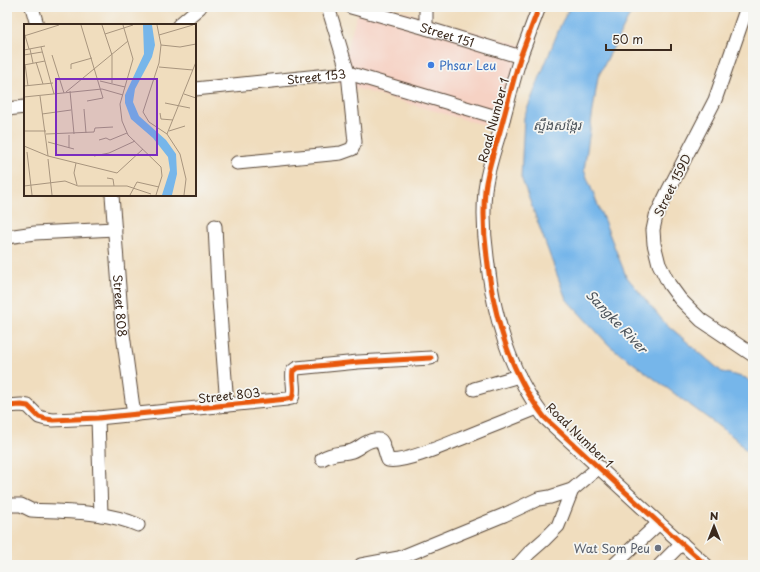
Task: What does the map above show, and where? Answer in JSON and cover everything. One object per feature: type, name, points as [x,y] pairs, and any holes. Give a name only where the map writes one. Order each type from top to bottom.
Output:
[{"type":"street","points":[[32,7],[37,24]]},
{"type":"street","points":[[180,24],[200,7]]},
{"type":"street","points":[[237,163],[341,153],[352,149],[355,142],[348,73],[329,9],[347,7]]},
{"type":"street","name":"Street 151","points":[[351,7],[521,57]]},
{"type":"street","points":[[426,7],[426,28]]},
{"type":"street","name":"Road Number 1","points":[[539,7],[521,57],[485,189],[484,217],[489,278],[505,345],[519,376],[544,418],[706,565]]},
{"type":"street","name":"Street 159D","points":[[747,7],[715,100],[656,216],[653,230],[654,244],[659,264],[669,284],[680,299],[701,320],[753,355]]},
{"type":"street","name":"Street 153","points":[[196,89],[348,73],[503,119]]},
{"type":"street","points":[[7,109],[24,107]]},
{"type":"street","name":"Street 808","points":[[112,196],[122,327],[134,415]]},
{"type":"street","points":[[215,226],[227,405]]},
{"type":"street","points":[[7,237],[35,233],[115,229]]},
{"type":"street","name":"Street 803","points":[[7,406],[21,404],[28,406],[39,416],[53,420],[134,415],[287,400],[292,398],[294,394],[292,376],[293,371],[298,368],[358,362],[431,358]]},
{"type":"street","points":[[474,389],[519,376]]},
{"type":"street","points":[[322,459],[328,455],[351,451],[369,440],[380,440],[382,442],[388,460],[392,461],[410,457],[537,408]]},
{"type":"street","points":[[98,418],[101,515]]},
{"type":"street","points":[[361,565],[400,562],[424,548],[504,515],[538,499],[572,490],[599,467]]},
{"type":"street","points":[[518,565],[528,553],[558,526],[572,490]]},
{"type":"street","points":[[7,504],[21,505],[31,510],[101,515],[126,520],[138,525]]},
{"type":"street","points":[[614,565],[659,523]]},
{"type":"street","points":[[660,565],[682,543]]},
{"type":"shaded area","name":"Phsar Leu","points":[[359,7],[387,7],[525,46],[501,130],[337,83]]},
{"type":"water","name":"ស្ទឹងសង្កែរ","points":[[570,7],[634,7],[598,77],[584,170],[626,276],[664,322],[722,372],[746,378],[753,385],[753,459],[736,439],[610,346],[566,299],[521,177],[524,117],[561,24]]},
{"type":"cycle path","points":[[539,7],[518,64],[489,168],[485,190],[484,216],[486,249],[498,321],[512,362],[532,400],[545,418],[706,565]]},
{"type":"cycle path","points":[[7,406],[28,406],[39,417],[53,420],[98,418],[287,399],[292,398],[293,395],[293,371],[297,368],[358,362],[431,358]]},
{"type":"place","name":"Phsar Leu","points":[[431,65]]},
{"type":"place","name":"Wat Som Peu","points":[[658,548]]},
{"type":"water label","name":"Sangke River","points":[[617,321]]}]
